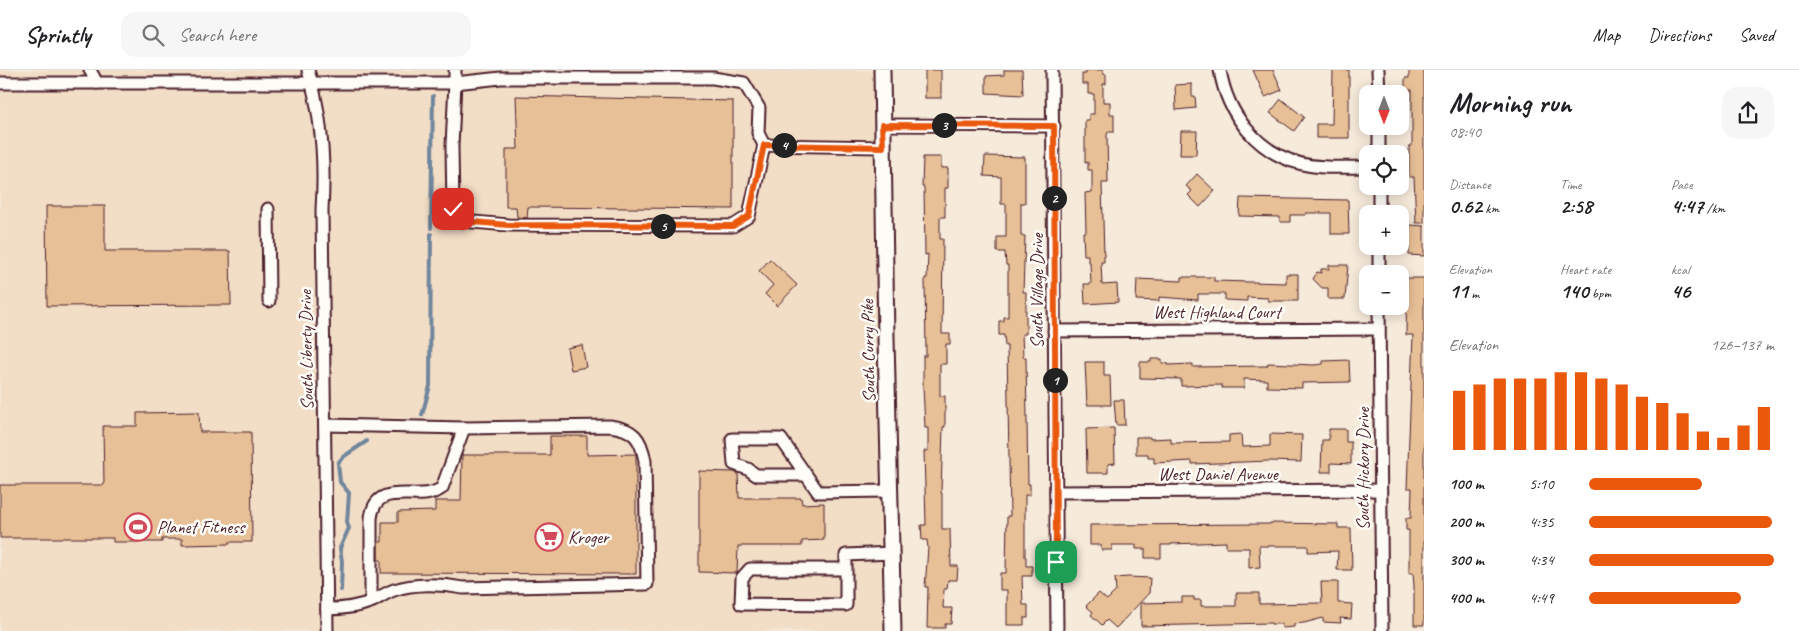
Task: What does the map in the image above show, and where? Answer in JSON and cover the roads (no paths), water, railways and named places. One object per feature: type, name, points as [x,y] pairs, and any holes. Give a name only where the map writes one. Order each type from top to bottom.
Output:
[{"type":"main road","name":"South Curry Pike","points":[[882,70],[893,631]]},
{"type":"street","points":[[90,70],[97,83]]},
{"type":"street","name":"South Liberty Drive","points":[[308,70],[320,129],[323,188],[327,631]]},
{"type":"street","points":[[0,83],[455,83],[501,78],[713,78],[744,83],[760,108],[758,133],[764,145],[749,216],[733,226],[508,225],[462,221],[453,209],[452,146],[455,83],[455,70]]},
{"type":"street","name":"South Village Drive","points":[[1052,70],[1054,126],[1057,631]]},
{"type":"street","points":[[1220,70],[1222,83],[1230,105],[1252,138],[1279,155],[1300,163],[1327,167],[1359,167]]},
{"type":"street","points":[[1378,70],[1379,85]]},
{"type":"street","points":[[882,125],[1054,126]]},
{"type":"street","points":[[764,145],[883,147]]},
{"type":"street","points":[[268,209],[269,302]]},
{"type":"street","name":"South Hickory Drive","points":[[1379,315],[1382,631]]},
{"type":"street","name":"West Highland Court","points":[[1054,330],[1379,329]]},
{"type":"street","points":[[325,425],[464,428],[610,426],[624,428],[635,435],[642,447],[645,461],[647,584],[463,588],[452,586],[408,586],[346,609],[327,609]]},
{"type":"street","points":[[371,601],[372,507],[376,501],[387,495],[431,494],[436,493],[442,488],[464,428]]},
{"type":"street","points":[[806,475],[756,475],[748,469],[734,464],[732,439],[781,439],[818,492],[890,491]]},
{"type":"street","name":"West Daniel Avenue","points":[[1056,492],[1380,490]]},
{"type":"street","points":[[846,569],[750,569],[742,578],[741,604],[846,605],[846,569],[846,555],[892,553]]},
{"type":"waterway","points":[[431,228],[433,96]]},
{"type":"waterway","points":[[422,415],[430,386],[431,234]]},
{"type":"waterway","points":[[341,590],[342,562],[340,548],[349,528],[347,523],[349,493],[340,482],[338,463],[343,457],[367,441]]},
{"type":"place","name":"Planet Fitness","points":[[138,527]]},
{"type":"place","name":"Kroger","points":[[549,537]]}]
